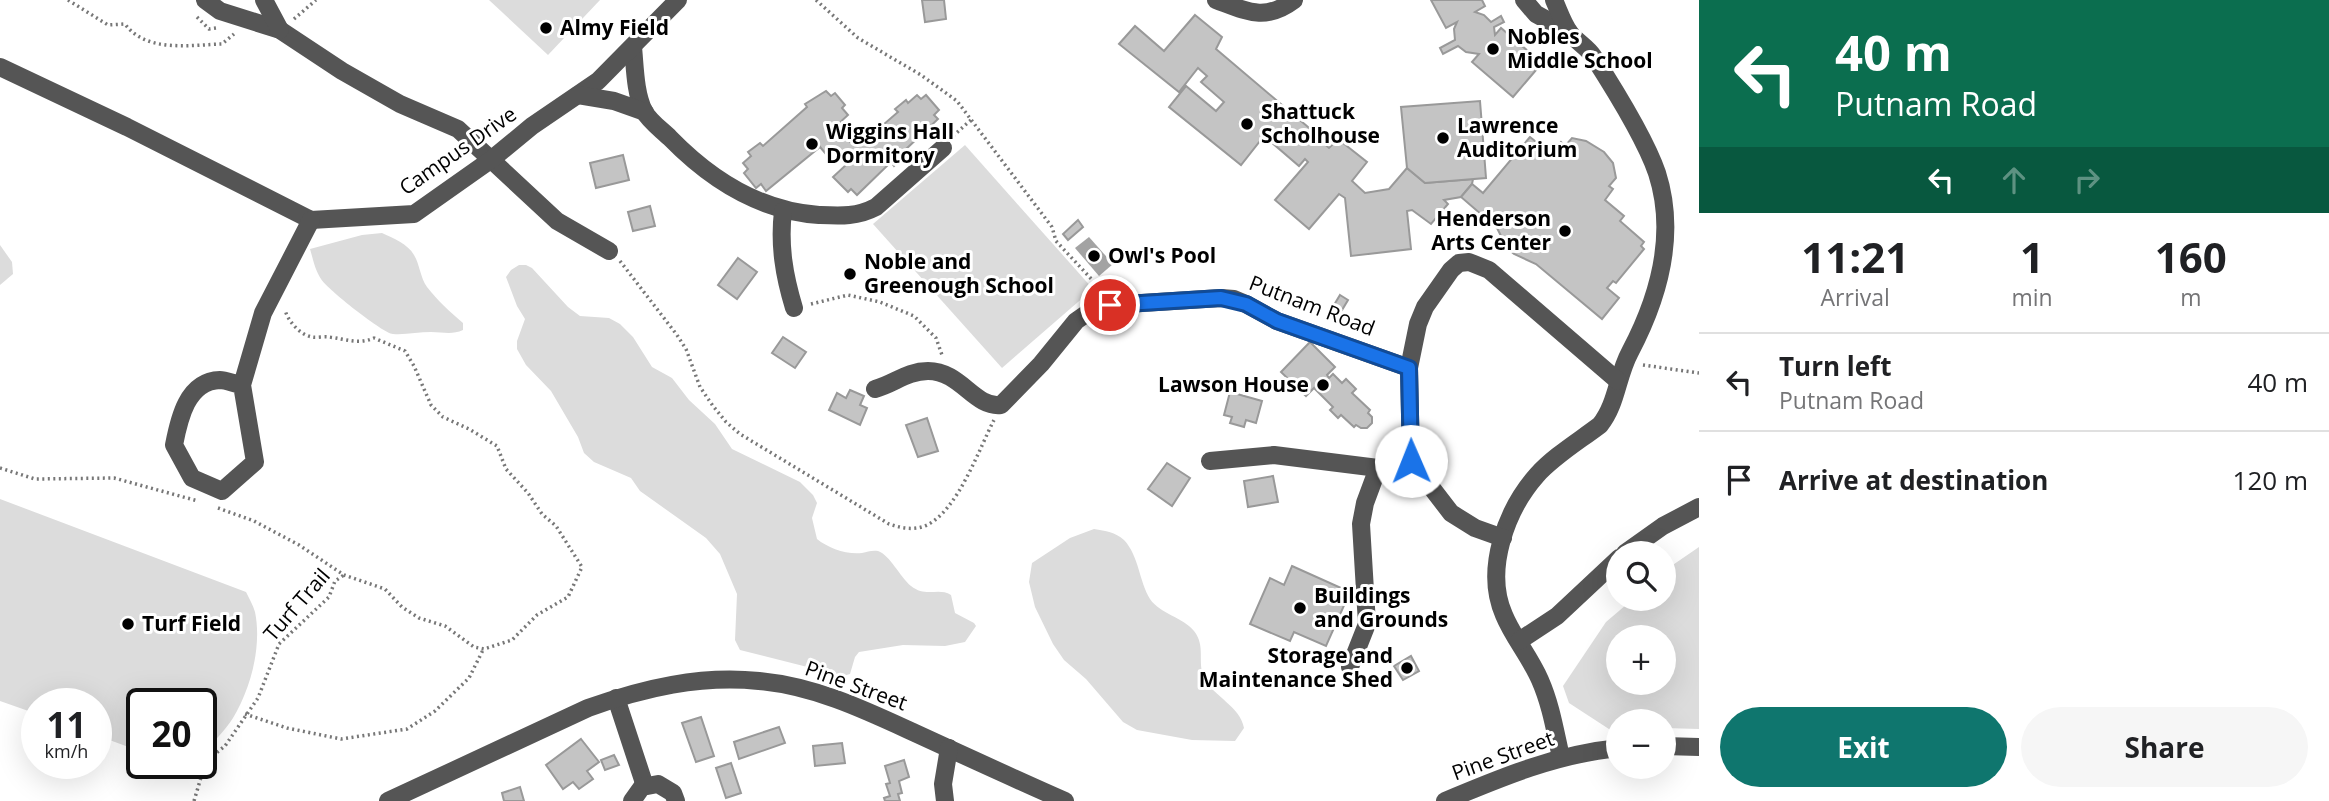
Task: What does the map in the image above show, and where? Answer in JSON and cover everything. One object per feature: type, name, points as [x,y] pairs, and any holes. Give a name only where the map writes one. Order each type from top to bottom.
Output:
[{"type":"street","points":[[264,0],[280,30]]},
{"type":"street","name":"Campus Drive","points":[[311,220],[414,214],[578,95],[615,65],[678,0]]},
{"type":"street","points":[[1216,0],[1255,15],[1282,9],[1294,0]]},
{"type":"street","points":[[1524,0],[1536,14],[1569,32],[1591,53],[1647,149],[1657,174],[1662,200],[1664,243],[1659,284],[1647,320],[1618,381],[1607,416],[1600,425],[1535,477],[1512,513],[1503,538],[1497,574],[1498,596],[1504,616],[1544,690],[1561,757]]},
{"type":"street","points":[[1554,0],[1569,32]]},
{"type":"street","points":[[198,6],[280,30],[342,71],[400,104],[458,129],[557,221],[609,251]]},
{"type":"street","points":[[633,47],[638,88],[645,112]]},
{"type":"street","points":[[0,67],[139,133],[311,220],[262,313],[242,385],[255,462],[222,491],[192,478],[174,444],[180,414],[196,389],[219,380],[242,385]]},
{"type":"street","points":[[578,95],[614,101],[645,112],[707,173],[755,200],[783,211],[853,217],[865,213],[876,207],[943,148]]},
{"type":"street","points":[[783,211],[782,260],[794,308]]},
{"type":"street","points":[[1503,538],[1475,528],[1451,513],[1411,461],[1409,368],[1413,342],[1425,307],[1451,270],[1459,263],[1469,262],[1489,270],[1618,381]]},
{"type":"street","name":"Putnam Road","points":[[1001,405],[1041,364],[1076,321],[1086,313],[1110,305],[1234,299],[1277,321],[1409,368]]},
{"type":"street","points":[[875,389],[910,372],[925,370],[948,374],[986,403],[1001,405]]},
{"type":"street","points":[[1210,461],[1274,455],[1378,468],[1411,461]]},
{"type":"street","points":[[1350,667],[1367,624],[1361,524],[1365,503],[1378,468]]},
{"type":"street","points":[[1642,541],[1699,507]]},
{"type":"street","points":[[1519,641],[1549,624],[1606,570]]},
{"type":"street","name":"Pine Street","points":[[388,801],[588,708],[616,698],[684,682],[733,680],[807,689],[845,702],[1065,801]]},
{"type":"street","points":[[616,698],[645,786]]},
{"type":"street","points":[[1676,746],[1699,747]]},
{"type":"street","points":[[945,801],[943,784],[949,748]]},
{"type":"street","name":"Pine Street","points":[[1445,801],[1527,767],[1561,757],[1606,750]]},
{"type":"street","points":[[632,801],[636,792],[645,786],[658,784],[667,788],[676,801]]},
{"type":"path","points":[[68,0],[108,25],[125,24],[132,35],[150,44],[222,44],[242,28]]},
{"type":"path","points":[[280,30],[316,0]]},
{"type":"path","points":[[816,0],[858,38],[957,101],[1052,227],[1056,241],[1097,284],[1110,305]]},
{"type":"path","points":[[198,6],[209,29],[221,28]]},
{"type":"path","points":[[943,148],[972,119]]},
{"type":"path","points":[[609,251],[619,259],[677,335],[686,349],[701,387],[726,422],[740,434],[889,524],[915,528],[927,525],[938,517],[966,478],[1001,405]]},
{"type":"path","points":[[794,308],[848,295],[880,302],[914,316],[936,338],[948,374]]},
{"type":"path","points":[[0,468],[35,479],[114,478],[194,500],[254,521],[299,545],[344,575],[385,589],[402,607],[418,618],[445,626],[474,646],[484,649],[512,640],[537,615],[568,597],[582,567],[556,526],[542,514],[528,493],[506,469],[497,446],[443,417],[431,405],[414,366],[404,351],[374,338],[363,343],[313,337],[302,333],[290,321],[285,305]]},
{"type":"path","points":[[1639,363],[1699,373]]},
{"type":"path","name":"Turf Trail","points":[[194,801],[210,758],[225,746],[258,698],[279,644],[329,597],[335,581],[344,575]]},
{"type":"path","points":[[245,714],[287,728],[341,739],[407,729],[435,711],[469,678],[484,649]]},
{"type":"shaded area","name":"Almy Field","points":[[489,0],[600,0],[548,55]]},
{"type":"shaded area","points":[[965,145],[1093,289],[1002,368],[873,224]]},
{"type":"shaded area","points":[[382,233],[411,251],[427,287],[463,323],[463,330],[451,333],[393,334],[356,310],[321,279],[310,249],[362,235]]},
{"type":"shaded area","name":"Owl's Pool","points":[[1089,237],[1113,264],[1099,276],[1075,248]]},
{"type":"shaded area","points":[[0,245],[12,262],[13,274],[0,285]]},
{"type":"shaded area","points":[[519,265],[532,268],[568,307],[580,316],[609,318],[620,324],[633,337],[652,367],[672,378],[689,400],[715,424],[732,449],[800,482],[817,503],[812,518],[817,539],[844,552],[878,551],[887,557],[916,590],[951,595],[955,613],[976,626],[965,642],[945,646],[903,645],[859,652],[850,674],[843,676],[740,650],[735,640],[737,594],[720,554],[706,538],[640,491],[631,478],[594,462],[584,453],[578,437],[551,391],[526,365],[517,349],[525,319],[506,277]]},
{"type":"shaded area","name":"Turf Field","points":[[0,499],[246,592],[254,609],[257,639],[250,680],[233,718],[217,737],[217,688],[126,688],[126,746],[112,741],[112,688],[21,688],[21,708],[0,701]]},
{"type":"shaded area","points":[[1094,529],[1106,531],[1124,540],[1133,553],[1150,599],[1184,622],[1198,637],[1204,678],[1242,720],[1244,728],[1235,741],[1192,740],[1137,730],[1123,722],[1086,679],[1064,660],[1053,644],[1035,607],[1029,582],[1032,563],[1070,538]]},
{"type":"shaded area","points":[[1699,547],[1699,729],[1676,728],[1676,709],[1606,709],[1606,727],[1569,703],[1563,686],[1606,622],[1619,611],[1676,611],[1676,563]]},
{"type":"building","points":[[922,0],[944,0],[946,19],[925,22]]},
{"type":"building","name":"Nobles Middle School","points":[[1431,0],[1482,0],[1485,6],[1475,12],[1484,15],[1491,22],[1501,16],[1504,22],[1494,27],[1495,35],[1501,28],[1542,63],[1513,97],[1472,62],[1479,54],[1466,52],[1458,46],[1443,54],[1440,48],[1455,40],[1454,29],[1457,22],[1446,28]]},
{"type":"building","name":"Shattuck Scholhouse","points":[[1195,15],[1222,37],[1216,49],[1321,138],[1329,148],[1338,139],[1367,162],[1352,181],[1365,193],[1389,189],[1407,168],[1425,183],[1473,179],[1472,184],[1461,197],[1444,200],[1448,204],[1431,224],[1412,210],[1407,211],[1411,249],[1351,256],[1345,198],[1339,194],[1309,229],[1275,200],[1308,162],[1305,159],[1299,166],[1264,136],[1241,165],[1169,107],[1186,86],[1216,111],[1224,102],[1201,82],[1207,76],[1198,68],[1179,92],[1119,44],[1135,26],[1164,51]]},
{"type":"building","name":"Wiggins Hall Dormitory","points":[[826,91],[831,96],[835,93],[845,105],[842,108],[848,115],[836,126],[850,142],[854,139],[860,145],[898,112],[895,109],[917,95],[921,99],[926,95],[939,110],[934,115],[938,119],[904,151],[906,154],[894,166],[891,162],[857,195],[851,189],[848,192],[833,177],[846,165],[838,156],[832,161],[820,147],[766,191],[761,184],[756,188],[744,173],[748,169],[743,163],[751,156],[748,152],[760,143],[763,146],[807,107],[805,104]]},
{"type":"building","name":"Lawrence Auditorium","points":[[1480,101],[1486,178],[1425,183],[1407,168],[1401,107]]},
{"type":"building","name":"Henderson Arts Center","points":[[1530,137],[1551,154],[1561,142],[1565,146],[1572,138],[1586,141],[1604,152],[1613,163],[1616,178],[1609,186],[1613,189],[1605,200],[1624,216],[1620,221],[1644,242],[1641,246],[1644,249],[1616,283],[1613,281],[1607,288],[1619,298],[1602,319],[1536,264],[1507,248],[1497,228],[1461,197],[1472,184],[1483,193]]},
{"type":"building","points":[[623,155],[629,180],[596,188],[590,163]]},
{"type":"building","points":[[650,206],[655,226],[633,231],[628,212]]},
{"type":"building","points":[[1078,220],[1083,227],[1068,240],[1063,234]]},
{"type":"building","points":[[738,258],[757,272],[737,299],[718,285]]},
{"type":"building","points":[[1340,295],[1348,300],[1342,310],[1334,305]]},
{"type":"building","points":[[783,337],[806,352],[795,368],[772,353]]},
{"type":"building","name":"Lawson House","points":[[1310,342],[1335,367],[1327,375],[1329,378],[1333,374],[1342,383],[1346,379],[1356,389],[1352,393],[1370,410],[1368,413],[1372,417],[1372,423],[1367,428],[1356,425],[1354,427],[1341,415],[1338,418],[1330,410],[1333,407],[1314,388],[1306,396],[1281,372]]},
{"type":"building","points":[[850,390],[864,396],[860,405],[867,408],[860,425],[829,410],[837,393],[846,398]]},
{"type":"building","points":[[1230,392],[1262,401],[1256,423],[1246,420],[1244,427],[1230,423],[1232,417],[1224,415]]},
{"type":"building","points":[[927,418],[938,451],[918,457],[906,425]]},
{"type":"building","points":[[1167,463],[1190,478],[1172,506],[1148,489]]},
{"type":"building","points":[[1273,476],[1278,502],[1248,507],[1244,481]]},
{"type":"building","name":"Buildings and Grounds","points":[[1292,566],[1350,592],[1326,646],[1294,632],[1290,641],[1250,624],[1270,578],[1284,585]]},
{"type":"building","name":"Storage and Maintenance Shed","points":[[1411,656],[1419,671],[1403,680],[1394,666]]},
{"type":"building","points":[[701,717],[714,756],[696,762],[682,723]]},
{"type":"building","points":[[779,727],[785,743],[739,759],[734,742]]},
{"type":"building","points":[[581,739],[599,762],[587,771],[593,779],[579,789],[573,782],[563,789],[546,765]]},
{"type":"building","points":[[842,743],[845,763],[815,766],[813,746]]},
{"type":"building","points":[[614,755],[619,765],[605,770],[601,760]]},
{"type":"building","points":[[904,760],[909,777],[899,781],[902,793],[898,794],[900,801],[885,801],[884,798],[890,796],[886,784],[890,783],[885,766]]},
{"type":"building","points":[[731,763],[741,793],[726,798],[716,768]]},
{"type":"building","points":[[520,787],[524,801],[504,801],[502,793]]},
{"type":"place","name":"Almy Field","points":[[546,28]]},
{"type":"place","name":"Nobles Middle School","points":[[1493,49]]},
{"type":"place","name":"Shattuck Scholhouse","points":[[1247,124]]},
{"type":"place","name":"Lawrence Auditorium","points":[[1443,138]]},
{"type":"place","name":"Wiggins Hall Dormitory","points":[[812,144]]},
{"type":"place","name":"Henderson Arts Center","points":[[1565,231]]},
{"type":"place","name":"Owl's Pool","points":[[1094,256]]},
{"type":"place","name":"Noble and Greenough School","points":[[850,274]]},
{"type":"place","name":"Lawson House","points":[[1323,385]]},
{"type":"place","name":"Buildings and Grounds","points":[[1300,608]]},
{"type":"place","name":"Turf Field","points":[[128,624]]},
{"type":"place","name":"Storage and Maintenance Shed","points":[[1407,668]]},
{"type":"route","points":[[1110,305],[1234,299],[1277,321],[1409,368],[1411,461]]}]
